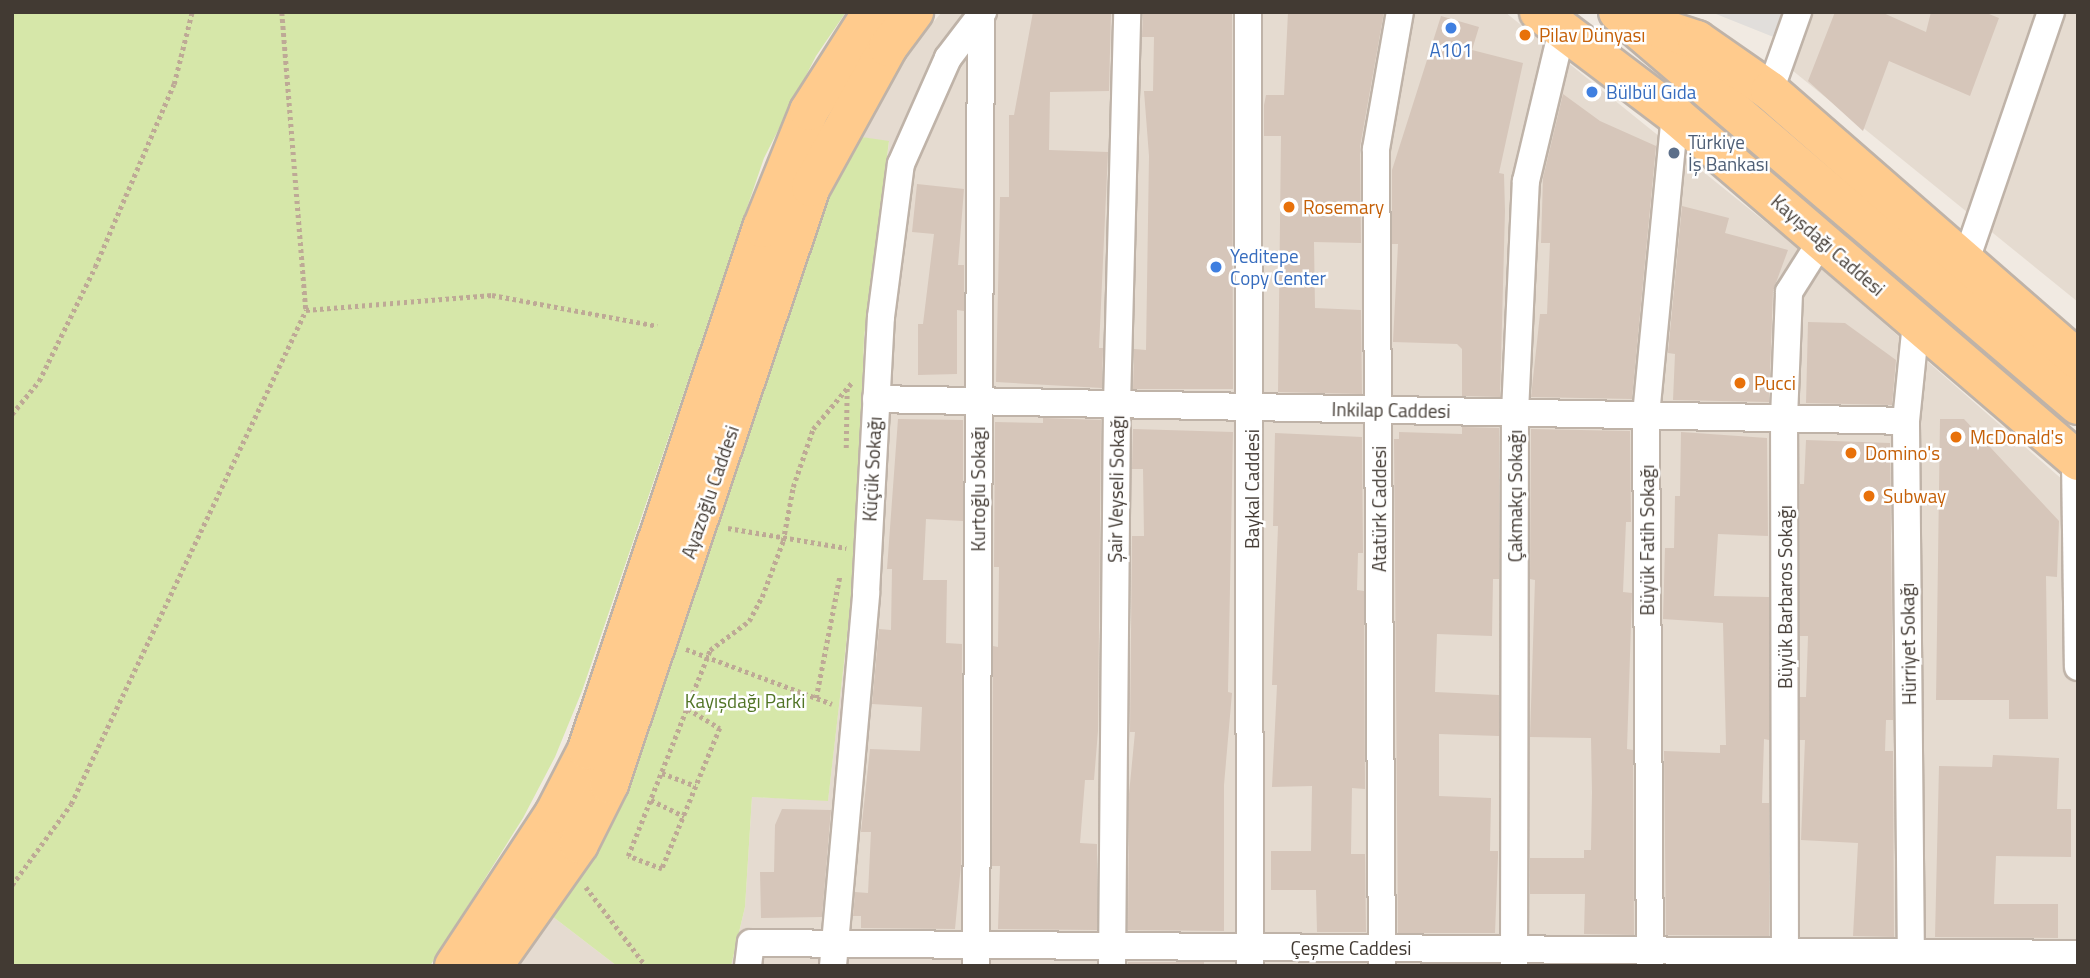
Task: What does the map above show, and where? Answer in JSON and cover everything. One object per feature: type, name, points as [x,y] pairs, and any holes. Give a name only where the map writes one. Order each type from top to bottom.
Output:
[{"type":"main road","name":"Ayazoğlu Caddesi","points":[[454,966],[554,814],[587,750],[762,228],[809,111],[872,12]]},
{"type":"main road","name":"Ayazoğlu Caddesi","points":[[493,966],[566,861],[609,784],[701,522],[811,187],[888,47],[914,12]]},
{"type":"main road","points":[[1621,14],[1697,40],[1770,91],[2078,360]]},
{"type":"main road","name":"Kayışdağı Caddesi","points":[[1621,14],[2078,405]]},
{"type":"main road","name":"Kayışdağı Caddesi","points":[[1551,21],[1675,115],[1823,238],[1916,323],[2077,460]]},
{"type":"street","name":"Şair Veyseli Sokağı","points":[[1112,956],[1117,404],[1127,12]]},
{"type":"street","name":"Baykal Caddesi","points":[[1248,12],[1252,407],[1250,957]]},
{"type":"street","name":"Atatürk Caddesi","points":[[1382,957],[1377,149],[1400,12]]},
{"type":"street","points":[[1770,91],[1798,12]]},
{"type":"street","points":[[1965,263],[2051,12]]},
{"type":"street","name":"Küçük Sokağı","points":[[834,955],[855,712],[856,549],[876,399],[878,355],[901,164],[948,58],[982,14]]},
{"type":"street","name":"Kurtoğlu Sokağı","points":[[976,956],[982,14]]},
{"type":"street","name":"Çakmakçı Sokağı","points":[[1514,958],[1515,412],[1526,180],[1551,21]]},
{"type":"street","name":"Büyük Fatih Sokağı","points":[[1650,958],[1646,415],[1675,115]]},
{"type":"street","name":"Büyük Barbaros Sokağı","points":[[1785,959],[1784,418],[1789,292],[1823,238]]},
{"type":"street","name":"Hürriyet Sokağı","points":[[1911,959],[1906,421],[1916,323]]},
{"type":"street","name":"Inkilap Caddesi","points":[[876,399],[1906,421]]},
{"type":"street","points":[[2077,460],[2078,667]]},
{"type":"street","points":[[748,966],[751,943],[834,955]]},
{"type":"street","name":"Çeşme Caddesi","points":[[834,955],[2030,960],[2078,954]]},
{"type":"path","points":[[12,414],[39,381],[95,267],[174,84],[192,12]]},
{"type":"path","points":[[12,885],[71,804],[306,310],[282,12]]},
{"type":"path","points":[[306,310],[492,295],[657,326]]},
{"type":"path","points":[[688,709],[720,729],[662,869],[628,856],[707,657],[710,650],[749,621],[783,541],[793,487],[813,429],[847,387],[878,355]]},
{"type":"path","points":[[846,454],[847,387]]},
{"type":"path","points":[[701,522],[783,541],[856,549]]},
{"type":"path","points":[[845,534],[856,549]]},
{"type":"path","points":[[816,698],[856,549]]},
{"type":"path","points":[[660,639],[855,712]]},
{"type":"path","points":[[662,773],[696,786]]},
{"type":"path","points":[[651,800],[684,816]]},
{"type":"path","points":[[566,861],[646,966]]},
{"type":"shaded area","points":[[942,12],[1505,12],[1799,249],[2064,481],[2078,672],[2078,966],[731,966],[745,907],[752,797],[828,800],[857,551],[864,338],[889,142],[855,136],[905,55]]},
{"type":"shaded area","points":[[1711,12],[1785,12],[1776,38]]},
{"type":"shaded area","points":[[1785,12],[2078,12],[2078,302],[1771,53]]},
{"type":"shaded area","points":[[548,913],[617,966],[513,966]]},
{"type":"green space","points":[[12,12],[846,12],[816,56],[764,158],[582,691],[555,757],[523,818],[430,966],[12,966]]},
{"type":"green space","name":"Kayışdağı Parki","points":[[855,136],[889,141],[864,338],[857,550],[828,801],[752,797],[745,907],[731,966],[617,966],[548,913],[812,220]]},
{"type":"building","points":[[1033,12],[1111,12],[1109,91],[1050,92],[1049,150],[1108,152],[1099,348],[1103,348],[1102,388],[996,382],[1000,197],[1009,197],[1009,115],[1014,115]]},
{"type":"building","points":[[1143,12],[1232,12],[1233,389],[1133,389],[1134,349],[1146,350],[1149,156],[1144,91],[1153,91],[1154,37],[1142,37]]},
{"type":"building","points":[[1288,12],[1384,12],[1360,147],[1361,243],[1314,242],[1315,308],[1361,310],[1362,394],[1278,392],[1281,136],[1264,136],[1264,105],[1266,95],[1284,95]]},
{"type":"building","points":[[1835,12],[1881,12],[1926,32],[1931,12],[1984,12],[1999,18],[1970,96],[1889,61],[1863,131],[1808,81]]},
{"type":"building","points":[[1441,16],[1479,27],[1472,50],[1523,63],[1499,173],[1504,174],[1505,211],[1500,397],[1462,396],[1462,349],[1457,344],[1393,342],[1398,244],[1392,244],[1392,170]]},
{"type":"building","points":[[1563,94],[1600,121],[1656,146],[1632,399],[1531,397],[1540,314],[1547,314],[1550,243],[1541,243],[1543,178]]},
{"type":"building","points":[[917,184],[964,189],[958,265],[964,265],[964,311],[957,310],[957,374],[918,375],[918,324],[923,324],[934,234],[912,232]]},
{"type":"building","points":[[1682,206],[1729,218],[1725,233],[1788,250],[1773,291],[1769,402],[1673,400],[1675,354],[1668,353]]},
{"type":"building","points":[[1808,322],[1845,323],[1896,360],[1892,405],[1806,403]]},
{"type":"building","points":[[1043,418],[1101,420],[1098,731],[1094,780],[1085,780],[1080,843],[1097,844],[1097,930],[998,929],[1000,866],[992,866],[993,646],[998,647],[999,567],[994,567],[995,422],[1043,423]]},
{"type":"building","points":[[898,419],[963,420],[963,521],[926,519],[923,580],[947,580],[946,643],[962,644],[961,865],[955,929],[861,928],[861,916],[853,916],[855,892],[868,893],[871,832],[861,832],[870,749],[920,751],[922,707],[872,704],[879,629],[891,630],[892,569],[887,569]]},
{"type":"building","points":[[1940,419],[1964,419],[2059,521],[2057,577],[2046,576],[2048,719],[2009,719],[2009,700],[1936,700]]},
{"type":"building","points":[[1462,427],[1499,428],[1499,579],[1493,579],[1492,636],[1437,634],[1435,692],[1499,695],[1499,736],[1439,734],[1439,796],[1491,798],[1490,851],[1498,851],[1495,933],[1398,933],[1394,439],[1399,439],[1399,432],[1462,434]]},
{"type":"building","points":[[1133,429],[1233,432],[1228,692],[1232,693],[1224,785],[1224,931],[1128,930],[1129,794],[1135,732],[1130,732],[1132,536],[1144,536],[1143,469],[1132,469]]},
{"type":"building","points":[[1531,429],[1630,431],[1631,522],[1626,522],[1623,592],[1632,593],[1627,749],[1633,750],[1634,935],[1584,934],[1585,894],[1530,894],[1530,858],[1584,858],[1584,850],[1591,850],[1592,792],[1591,738],[1530,737],[1535,580],[1530,579]]},
{"type":"building","points":[[1681,432],[1767,438],[1768,536],[1718,534],[1714,596],[1769,597],[1769,740],[1764,739],[1762,803],[1769,803],[1769,936],[1666,935],[1664,751],[1720,753],[1720,745],[1726,745],[1723,623],[1663,619],[1665,548],[1674,548],[1675,496],[1680,496]]},
{"type":"building","points":[[1275,433],[1362,437],[1363,553],[1358,553],[1357,590],[1364,591],[1365,789],[1352,788],[1351,854],[1365,854],[1366,932],[1317,932],[1316,890],[1271,890],[1271,851],[1311,851],[1312,786],[1272,787],[1277,685],[1272,685],[1278,526],[1273,526]]},
{"type":"building","points":[[1806,440],[1890,443],[1893,720],[1886,720],[1885,751],[1893,751],[1894,937],[1853,936],[1858,843],[1801,840],[1805,740],[1800,740],[1800,697],[1806,697],[1808,636],[1800,636],[1800,484],[1804,484]]},
{"type":"building","points":[[1993,755],[2059,758],[2057,809],[2071,809],[2071,857],[1996,856],[1994,904],[2058,904],[2058,938],[1935,937],[1939,766],[1992,767]]},
{"type":"building","points":[[782,809],[831,810],[822,917],[761,918],[760,872],[774,872],[775,825]]},
{"type":"building","points":[[1128,962],[1204,962],[1204,966],[1128,966]]},
{"type":"place","name":"A101","points":[[1451,28]]},
{"type":"place","name":"Pilav Dünyası","points":[[1525,35]]},
{"type":"place","name":"Bülbül Gıda","points":[[1592,92]]},
{"type":"place","name":"Türkiye İş Bankası","points":[[1674,153]]},
{"type":"place","name":"Rosemary","points":[[1289,207]]},
{"type":"place","name":"Yeditepe Copy Center","points":[[1216,267]]},
{"type":"place","name":"Pucci","points":[[1740,383]]},
{"type":"place","name":"McDonald's","points":[[1956,437]]},
{"type":"place","name":"Domino's","points":[[1851,453]]},
{"type":"place","name":"Subway","points":[[1869,496]]}]
